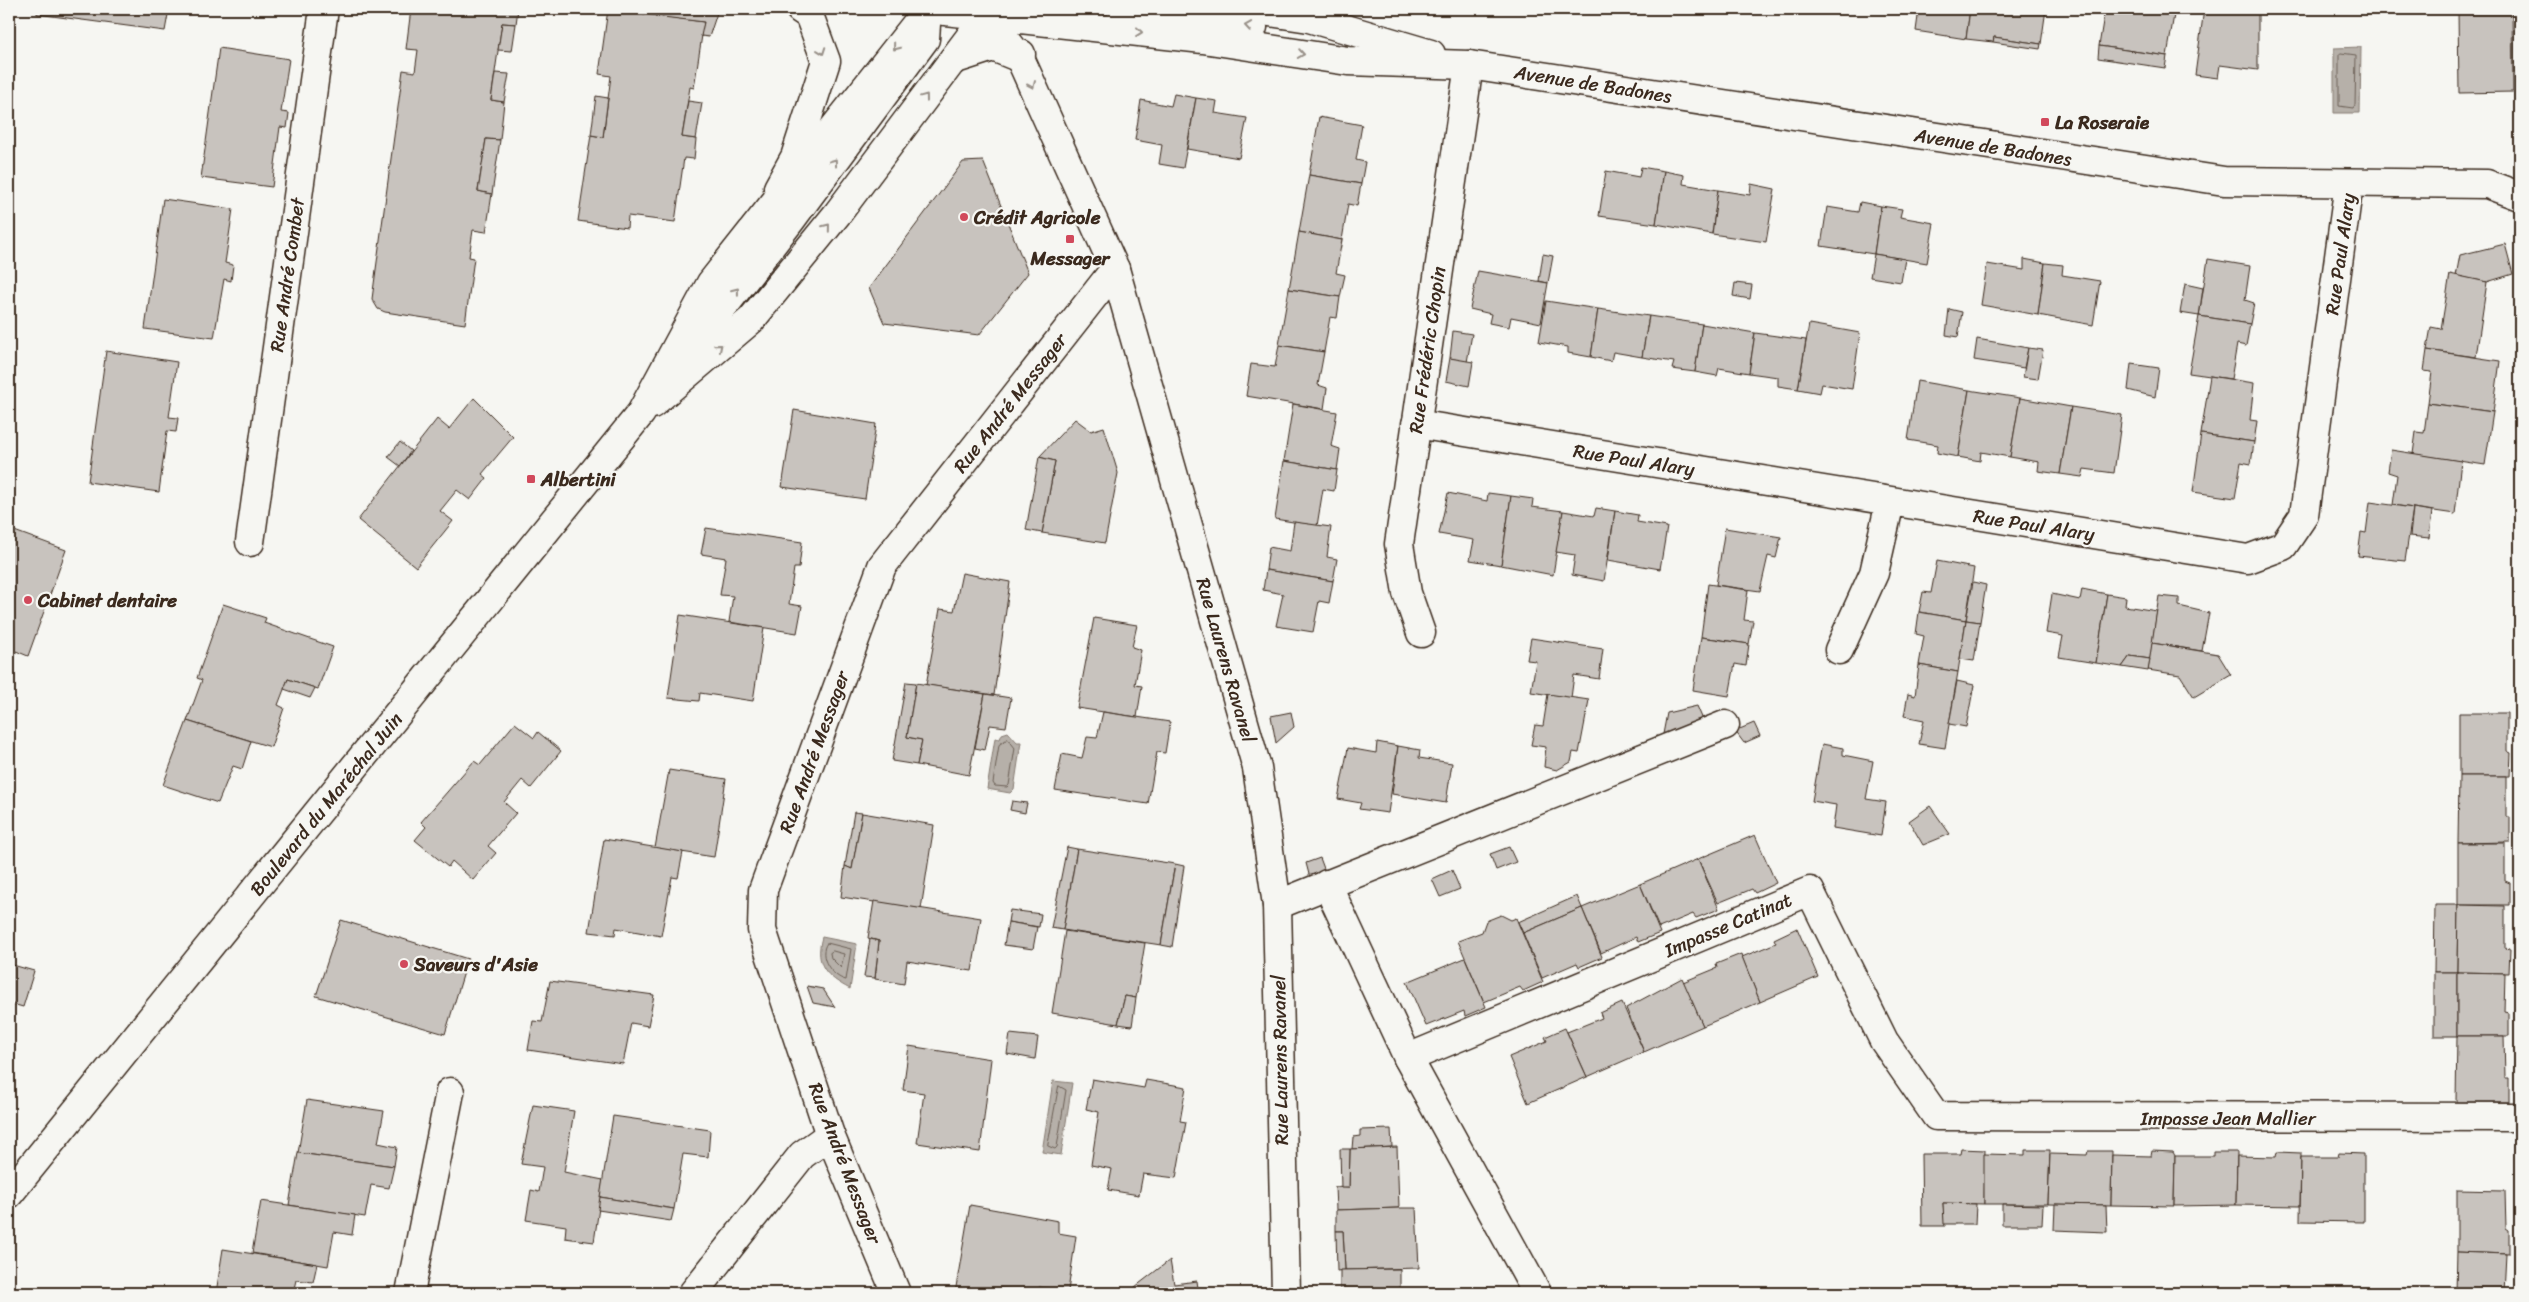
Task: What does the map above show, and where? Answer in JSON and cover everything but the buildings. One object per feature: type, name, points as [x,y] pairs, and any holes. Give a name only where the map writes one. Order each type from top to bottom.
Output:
[{"type":"street","name":"Rue André Combet","points":[[250,542],[324,9]]},
{"type":"street","points":[[760,220],[794,157],[826,62],[809,15],[800,9]]},
{"type":"street","points":[[641,413],[711,283],[927,9]]},
{"type":"street","points":[[641,413],[791,220],[925,39],[927,9]]},
{"type":"street","name":"Avenue de Badones","points":[[927,9],[1039,15],[1102,28],[1203,39],[1348,61],[1468,65],[2224,181],[2487,184],[2520,197]]},
{"type":"street","points":[[1078,9],[1102,28]]},
{"type":"street","points":[[1121,9],[1307,36],[1468,65]]},
{"type":"street","name":"Avenue de Badones","points":[[1250,9],[1309,18],[1468,65]]},
{"type":"street","points":[[641,413],[752,320],[838,214],[989,12]]},
{"type":"street","name":"Rue Laurens Ravanel","points":[[989,12],[1020,58],[1115,269],[1257,768],[1277,905],[1286,1293]]},
{"type":"street","points":[[953,60],[993,47],[1020,58],[1027,29],[1039,15]]},
{"type":"street","name":"Rue Frédéric Chopin","points":[[1420,633],[1407,592],[1399,544],[1468,65]]},
{"type":"street","name":"Rue Paul Alary","points":[[1416,424],[2248,559],[2283,546],[2304,515],[2349,183]]},
{"type":"street","name":"Rue André Messager","points":[[896,1293],[830,1135],[762,930],[764,890],[882,566],[1115,269]]},
{"type":"street","name":"Boulevard du Maréchal Juin","points":[[9,1194],[641,413]]},
{"type":"street","points":[[1838,650],[1874,573],[1890,502]]},
{"type":"street","points":[[1277,905],[1725,725]]},
{"type":"street","points":[[1327,884],[1408,1058],[1537,1293]]},
{"type":"street","name":"Impasse Catinat","points":[[1408,1058],[1810,891],[1884,1041],[1936,1116]]},
{"type":"street","points":[[410,1293],[450,1092]]},
{"type":"street","name":"Impasse Jean Mallier","points":[[1936,1116],[2520,1117]]},
{"type":"street","points":[[693,1293],[802,1155],[830,1135]]},
{"type":"water","points":[[2361,47],[2360,113],[2334,113],[2334,48]]},
{"type":"water","points":[[1008,732],[1017,742],[1021,742],[1014,789],[1010,793],[987,789],[995,738],[1000,739],[1002,734]]},
{"type":"water","points":[[822,937],[857,944],[850,989],[835,980],[824,969],[820,955]]},
{"type":"water","points":[[1053,1081],[1072,1083],[1061,1155],[1042,1152]]},
{"type":"place","name":"La Roseraie","points":[[2045,122]]},
{"type":"place","name":"Crédit Agricole","points":[[964,217]]},
{"type":"place","name":"Messager","points":[[1070,239]]},
{"type":"place","name":"Albertini","points":[[531,479]]},
{"type":"place","name":"Cabinet dentaire","points":[[28,600]]},
{"type":"place","name":"Saveurs d'Asie","points":[[404,964]]}]
